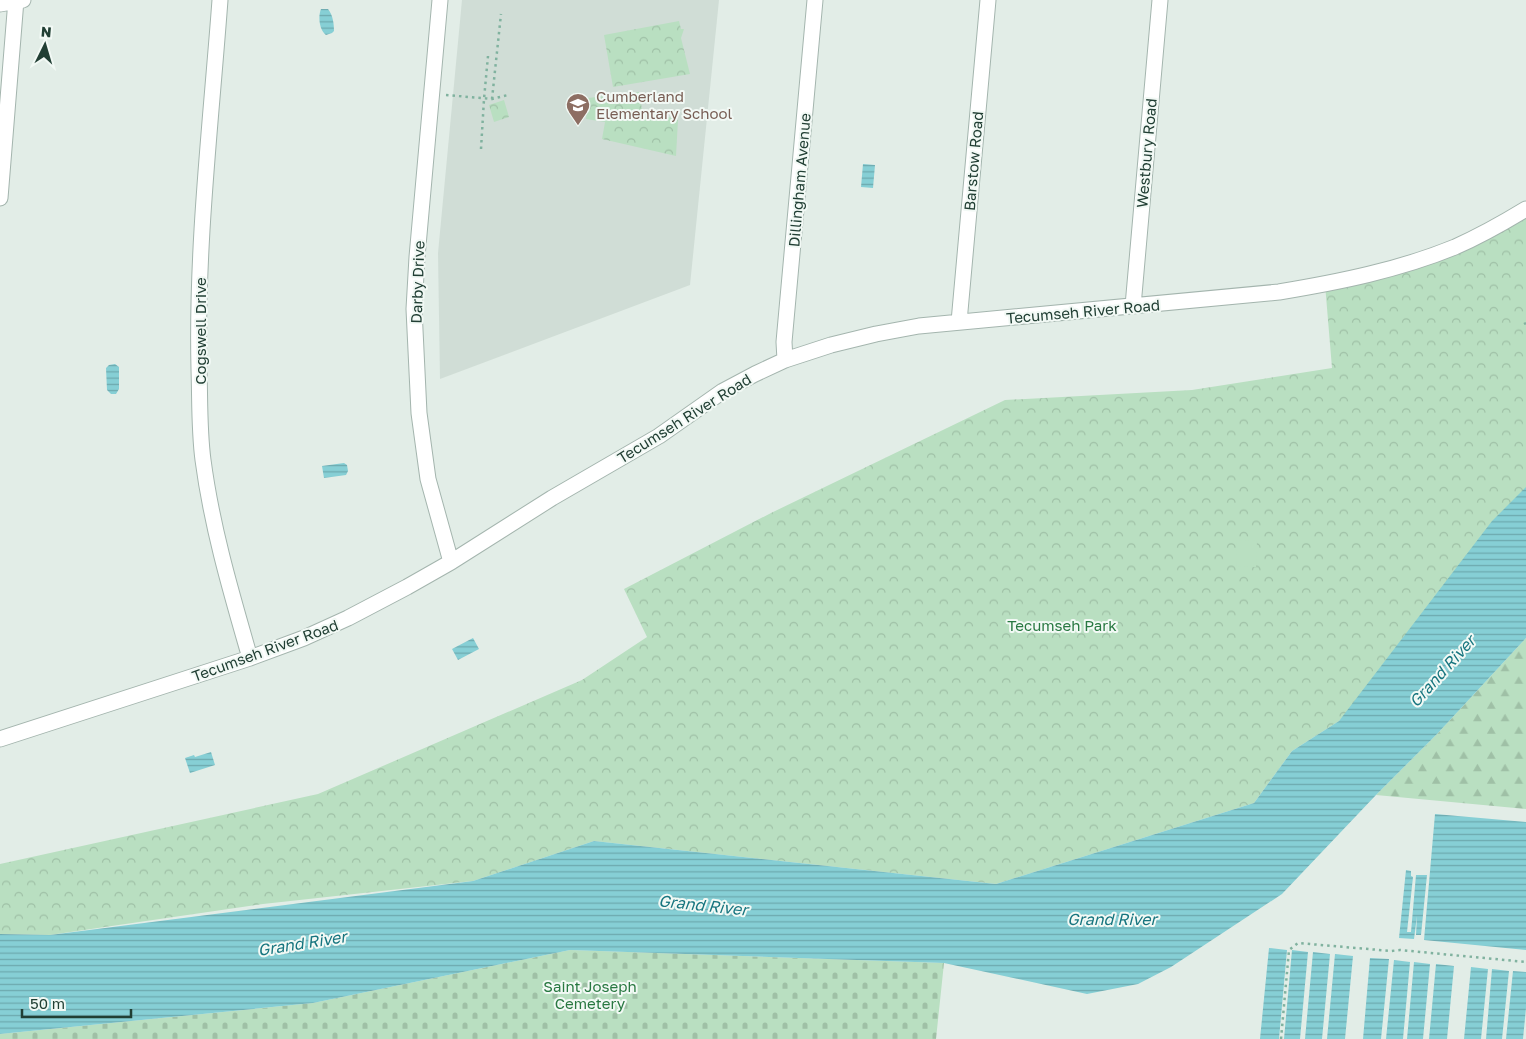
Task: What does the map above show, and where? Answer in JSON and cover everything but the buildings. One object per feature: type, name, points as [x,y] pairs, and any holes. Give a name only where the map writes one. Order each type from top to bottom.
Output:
[{"type":"street","points":[[0,4],[18,0],[0,198]]},
{"type":"street","name":"Cogswell Drive","points":[[220,0],[200,268],[198,334],[203,458],[210,508],[250,658]]},
{"type":"street","name":"Darby Drive","points":[[440,0],[416,257],[414,309],[418,413],[428,479],[451,562]]},
{"type":"street","name":"Dillingham Avenue","points":[[785,360],[784,342],[815,0]]},
{"type":"street","name":"Barstow Road","points":[[959,322],[988,0]]},
{"type":"street","name":"Westbury Road","points":[[1133,306],[1160,0]]},
{"type":"street","name":"Tecumseh River Road","points":[[0,740],[250,658],[304,638],[348,618],[451,562],[552,498],[659,436],[723,391],[785,360],[831,345],[919,326],[1279,292],[1325,284],[1406,264],[1454,247],[1492,229],[1526,209]]},
{"type":"path","points":[[492,99],[501,14]]},
{"type":"path","points":[[481,149],[488,56]]},
{"type":"path","points":[[432,94],[492,99],[508,95]]},
{"type":"path","points":[[1281,1039],[1289,950],[1298,943],[1526,962]]},
{"type":"shaded area","name":"Cumberland Elementary School","points":[[462,0],[719,0],[690,285],[440,379],[438,253]]},
{"type":"green space","points":[[679,21],[681,29],[684,29],[681,38],[690,74],[613,87],[604,35]]},
{"type":"green space","points":[[639,92],[642,109],[678,120],[676,156],[602,139],[605,122],[586,119],[588,98]]},
{"type":"green space","points":[[504,100],[509,117],[494,122],[489,105]]},
{"type":"green space","name":"Tecumseh Park","points":[[1526,209],[1526,510],[1339,721],[1292,751],[1254,803],[996,884],[594,841],[473,881],[263,904],[50,935],[0,934],[0,864],[318,794],[582,680],[647,637],[624,589],[771,513],[1005,400],[1192,390],[1332,368],[1325,284],[1406,264]]},
{"type":"green space","points":[[1237,540],[1257,541],[1256,567],[1236,566]]},
{"type":"green space","points":[[1526,638],[1526,809],[1376,795],[1437,734]]},
{"type":"green space","name":"Saint Joseph Cemetery","points":[[570,950],[944,963],[936,1039],[0,1039],[0,1034],[313,1003]]},
{"type":"water","points":[[321,9],[328,9],[333,20],[334,31],[326,35],[320,23]]},
{"type":"water","points":[[863,164],[875,165],[873,188],[861,187]]},
{"type":"water","points":[[115,364],[119,367],[119,389],[116,394],[111,394],[107,390],[106,368],[109,365]]},
{"type":"water","points":[[344,463],[347,465],[348,471],[346,475],[324,478],[322,466]]},
{"type":"water","name":"Grand River","points":[[1526,487],[1526,638],[1437,734],[1282,894],[1171,967],[1138,984],[1087,994],[944,963],[570,950],[313,1003],[0,1034],[0,934],[50,935],[473,881],[594,841],[996,884],[1254,803],[1292,751],[1339,721],[1492,521]]},
{"type":"water","points":[[473,638],[479,649],[458,660],[452,649]]},
{"type":"water","points":[[211,752],[215,765],[190,773],[185,758]]},
{"type":"water","points":[[1435,814],[1526,822],[1526,950],[1424,940]]},
{"type":"water","points":[[1406,870],[1411,871],[1411,876],[1413,877],[1407,932],[1411,932],[1416,875],[1427,875],[1421,935],[1416,935],[1417,916],[1414,939],[1399,938]]},
{"type":"water","points":[[1269,948],[1287,950],[1279,1039],[1260,1039]]},
{"type":"water","points":[[1292,950],[1308,952],[1300,1039],[1284,1039]]},
{"type":"water","points":[[1313,952],[1330,954],[1322,1039],[1305,1039]]},
{"type":"water","points":[[1335,954],[1353,956],[1345,1039],[1327,1039]]},
{"type":"water","points":[[1370,958],[1389,959],[1381,1039],[1363,1039]]},
{"type":"water","points":[[1394,960],[1410,962],[1403,1039],[1386,1039]]},
{"type":"water","points":[[1414,962],[1430,964],[1423,1039],[1407,1039]]},
{"type":"water","points":[[1436,964],[1454,966],[1447,1039],[1429,1039]]},
{"type":"water","points":[[1471,967],[1488,969],[1481,1039],[1464,1039]]},
{"type":"water","points":[[1492,969],[1509,971],[1502,1039],[1486,1039]]},
{"type":"water","points":[[1513,971],[1526,972],[1526,1008],[1523,1039],[1506,1039]]},
{"type":"place","name":"Cumberland Elementary School","points":[[578,126]]}]
